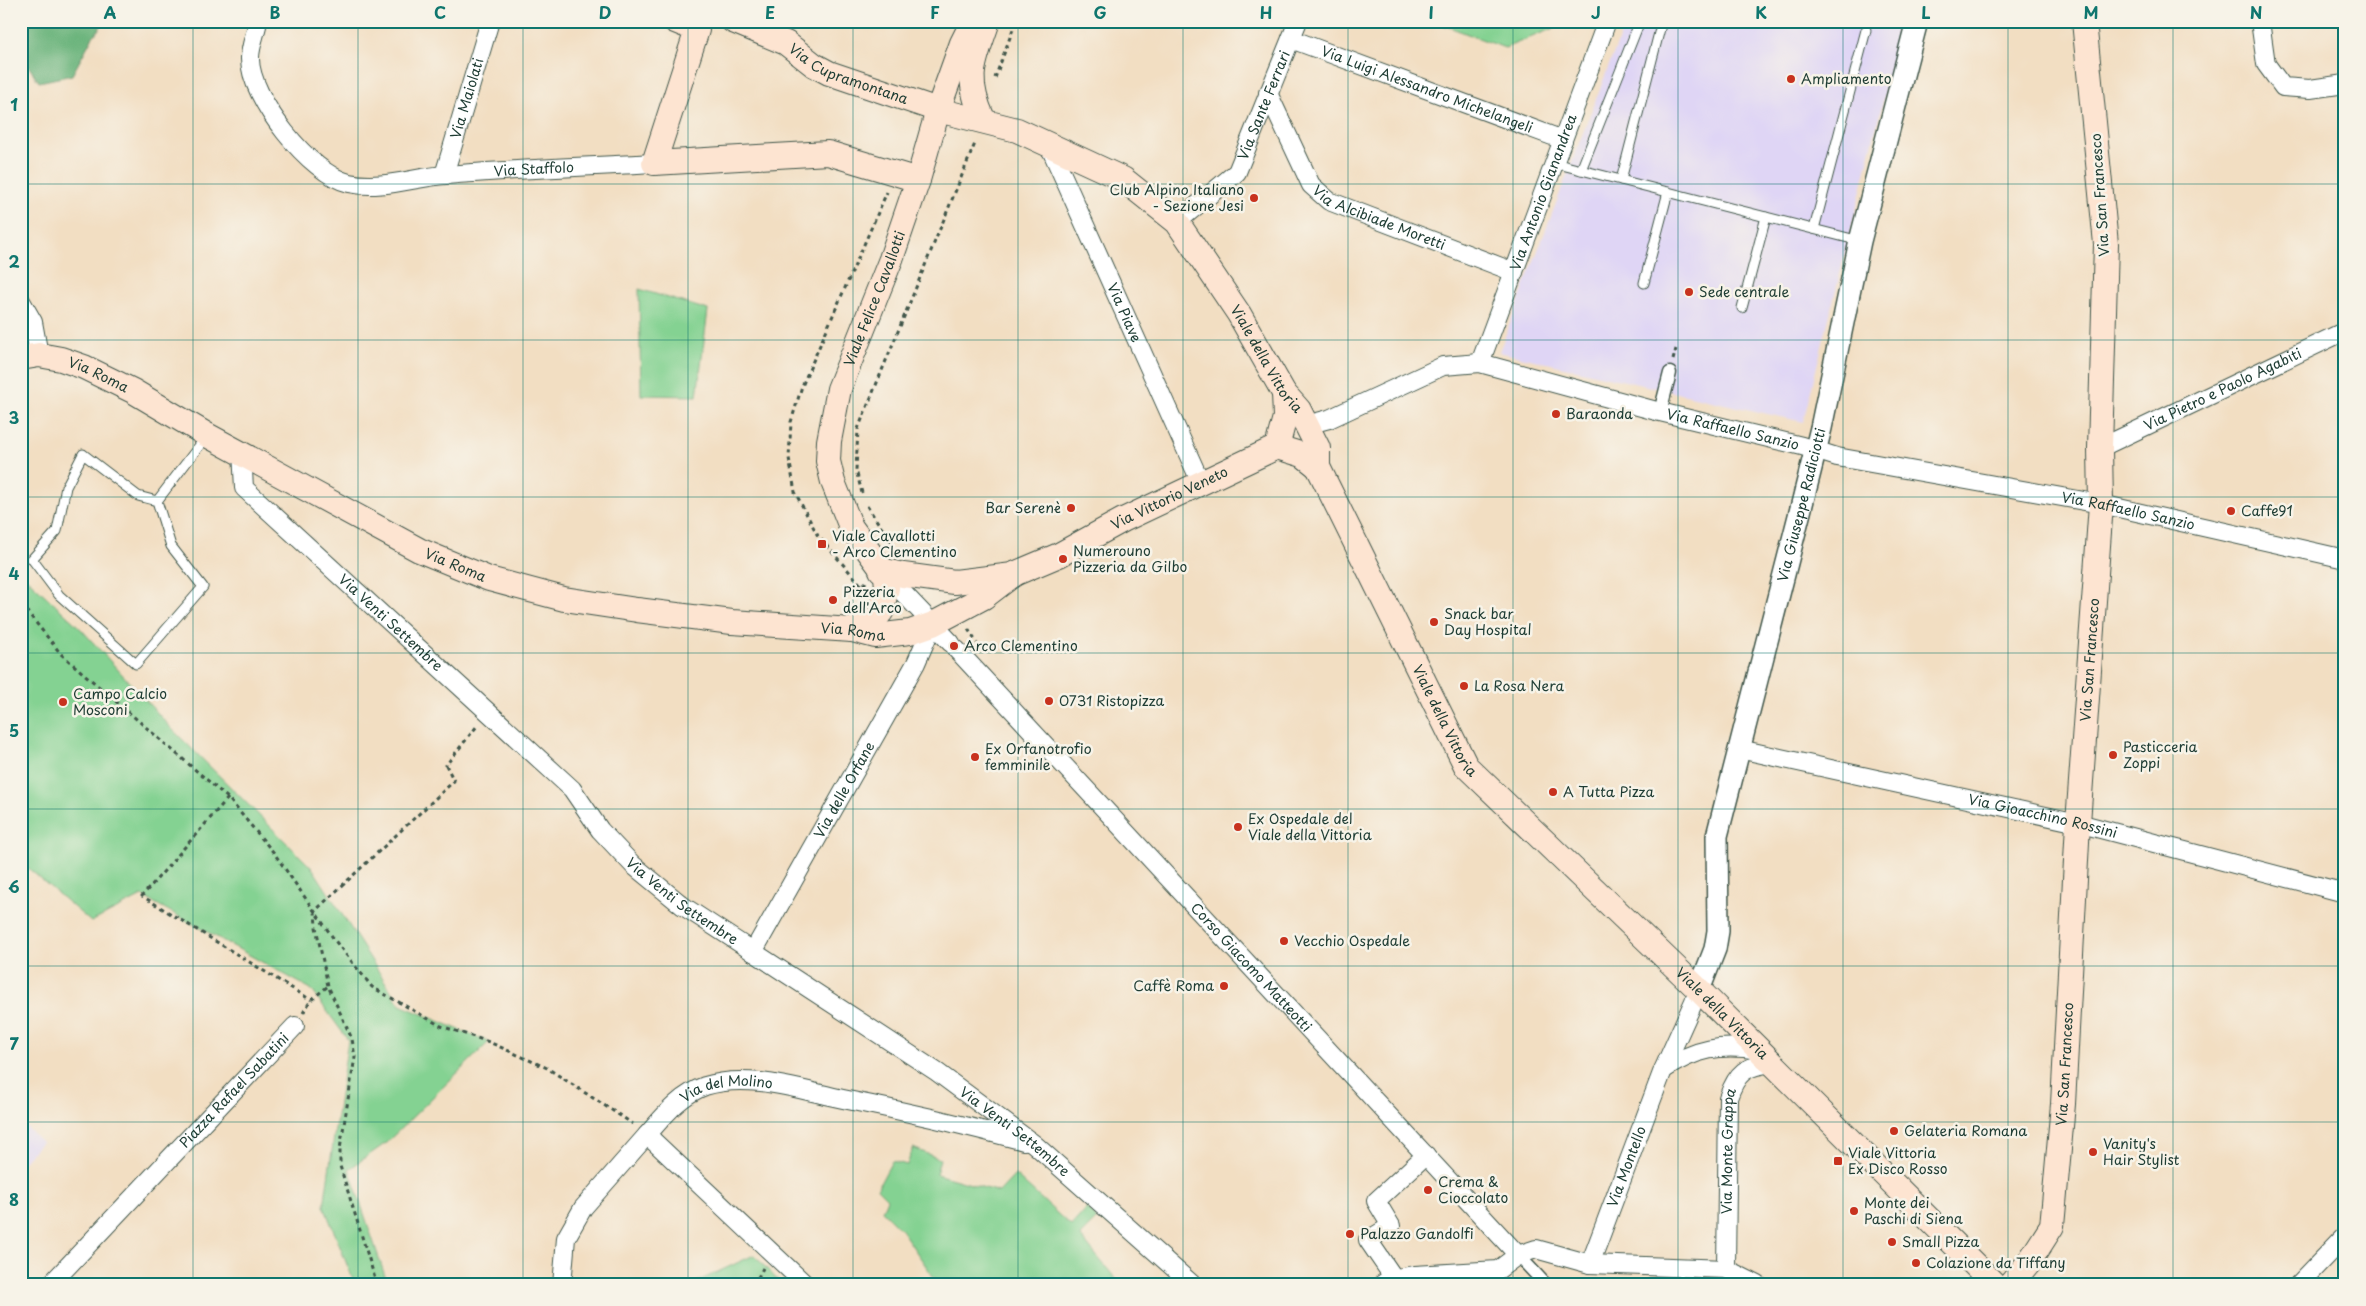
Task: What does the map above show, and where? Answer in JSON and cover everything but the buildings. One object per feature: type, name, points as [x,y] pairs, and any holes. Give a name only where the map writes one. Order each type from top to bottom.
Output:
[{"type":"main road","points":[[654,163],[698,25],[675,21]]},
{"type":"main road","name":"Via Cupramontana","points":[[733,21],[786,43],[814,65],[829,73],[938,110]]},
{"type":"main road","name":"Viale Felice Cavallotti","points":[[884,573],[851,527],[841,505],[828,461],[830,441],[839,390],[891,259],[938,110],[962,42],[973,21]]},
{"type":"main road","points":[[919,175],[951,130],[979,119],[971,72],[988,21]]},
{"type":"main road","name":"Via San Francesco","points":[[2010,1285],[2030,1262],[2052,1226],[2063,1104],[2078,823],[2101,504],[2100,448],[2106,244],[2084,21]]},
{"type":"main road","name":"Viale della Vittoria","points":[[938,110],[1017,130],[1048,143],[1122,179],[1178,222],[1239,314],[1284,394],[1299,410],[1318,448],[1318,467],[1466,766],[1699,990],[1995,1285]]},
{"type":"main road","name":"Via Staffolo","points":[[654,163],[828,152],[919,175]]},
{"type":"main road","name":"Via Roma","points":[[30,357],[61,359],[84,367],[133,391],[207,435],[242,452],[419,550],[489,579],[564,599],[732,622],[852,630],[875,636],[910,632],[933,624]]},
{"type":"main road","points":[[1284,394],[1285,417],[1277,447],[1303,456],[1318,467]]},
{"type":"main road","name":"Via Vittorio Veneto","points":[[933,624],[984,597],[1014,574],[1059,555],[1200,483],[1277,447]]},
{"type":"main road","points":[[852,630],[876,618],[881,612],[887,588],[884,573],[955,582],[1014,574]]},
{"type":"street","name":"Via Staffolo","points":[[258,21],[250,59],[259,94],[286,136],[320,167],[348,183],[378,185],[444,175],[654,163]]},
{"type":"street","name":"Via Maiolati","points":[[444,175],[490,21]]},
{"type":"street","name":"Via Sante Ferrari","points":[[1178,222],[1237,172],[1298,21]]},
{"type":"street","name":"Via Antonio Gianandrea","points":[[1480,363],[1607,21]]},
{"type":"street","name":"Via Giuseppe Radiciotti","points":[[1699,990],[1716,940],[1717,836],[1815,450],[1860,241],[1917,21]]},
{"type":"street","points":[[2260,21],[2266,64],[2283,87],[2310,88],[2345,84]]},
{"type":"street","name":"Via Luigi Alessandro Michelangeli","points":[[1291,40],[1563,140]]},
{"type":"street","name":"Via Alcibiade Moretti","points":[[1268,93],[1312,185],[1329,201],[1514,272]]},
{"type":"street","name":"Via Piave","points":[[1048,143],[1200,483]]},
{"type":"street","points":[[24,308],[33,322],[30,357]]},
{"type":"street","name":"Via Pietro e Paolo Agabiti","points":[[2100,448],[2345,331]]},
{"type":"street","name":"Via Raffaello Sanzio","points":[[1306,425],[1329,419],[1442,366],[1480,363],[1660,412],[1837,457],[2101,504],[2345,559]]},
{"type":"street","points":[[1660,412],[1670,373]]},
{"type":"street","name":"Via Venti Settembre","points":[[242,452],[244,488],[572,789],[600,830],[633,865],[683,906],[937,1072],[1034,1144],[1193,1285]]},
{"type":"street","name":"Viale Felice Cavallotti","points":[[884,573],[933,624]]},
{"type":"street","name":"Corso Giacomo Matteotti","points":[[933,624],[1546,1285]]},
{"type":"street","name":"Via delle Orfane","points":[[753,952],[916,663],[933,624]]},
{"type":"street","name":"Via Gioacchino Rossini","points":[[1739,749],[2078,823],[2345,894]]},
{"type":"street","name":"Via Montello","points":[[1590,1264],[1663,1070],[1699,990]]},
{"type":"street","name":"Piazza Rafael Sabatini","points":[[50,1285],[295,1026]]},
{"type":"street","points":[[1663,1070],[1679,1059],[1710,1048],[1743,1048],[1766,1056]]},
{"type":"street","name":"Via Monte Grappa","points":[[1726,1269],[1728,1098],[1734,1080],[1745,1069],[1758,1064],[1766,1056]]},
{"type":"street","name":"Via del Molino","points":[[562,1285],[566,1238],[583,1208],[647,1135],[685,1096],[705,1086],[734,1081],[769,1083],[944,1119],[1034,1144]]},
{"type":"street","points":[[647,1135],[806,1285]]},
{"type":"street","points":[[1426,1155],[1376,1201],[1391,1226],[1368,1240],[1387,1282],[1415,1275],[1498,1270],[1518,1255],[1536,1249],[1590,1264],[1726,1269],[1758,1285]]},
{"type":"street","points":[[2298,1285],[2345,1236]]},
{"type":"lane","points":[[1581,170],[1640,21]]},
{"type":"lane","points":[[1621,180],[1662,21]]},
{"type":"lane","points":[[1814,229],[1866,30]]},
{"type":"lane","points":[[1554,163],[1860,241]]},
{"type":"lane","points":[[1644,283],[1668,192]]},
{"type":"lane","points":[[1742,308],[1766,217]]},
{"type":"lane","points":[[157,501],[207,435]]},
{"type":"lane","points":[[83,454],[138,496],[157,501],[171,546],[202,587],[136,664],[59,595],[32,558],[57,531],[66,487],[83,454]]},
{"type":"path","points":[[21,604],[61,654],[228,798],[274,853],[372,987],[441,1026],[489,1042],[547,1068],[599,1101],[647,1135]]},
{"type":"path","points":[[315,911],[454,781],[446,765],[488,711]]},
{"type":"path","points":[[228,798],[142,896],[311,1000]]},
{"type":"path","points":[[315,911],[316,927],[328,986],[352,1038],[355,1057],[340,1149],[340,1166],[377,1285]]},
{"type":"path","points":[[295,1026],[311,1000],[328,986]]},
{"type":"shaded area","points":[[1626,21],[1903,21],[1803,422],[1499,352]]},
{"type":"shaded area","points":[[21,1122],[42,1142],[21,1164]]},
{"type":"green space","points":[[30,21],[105,21],[92,38],[72,75],[39,82],[25,61]]},
{"type":"green space","points":[[1433,21],[1571,21],[1505,48]]},
{"type":"green space","points":[[639,289],[708,310],[697,396],[641,395]]},
{"type":"green space","points":[[21,573],[80,628],[171,728],[313,869],[400,1005],[489,1042],[386,1143],[349,1169],[388,1285],[355,1285],[324,1206],[348,1040],[311,989],[142,896],[91,922],[21,862]]},
{"type":"green space","points":[[913,1148],[940,1159],[936,1174],[999,1192],[1015,1175],[1071,1226],[1087,1208],[1097,1219],[1080,1236],[1121,1285],[939,1285],[902,1231],[882,1211],[887,1199],[877,1189],[892,1161],[907,1165]]},
{"type":"green space","points":[[754,1255],[782,1285],[690,1285]]},
{"type":"place","name":"Ampliamento","points":[[1791,79]]},
{"type":"place","name":"Club Alpino Italiano - Sezione Jesi","points":[[1254,198]]},
{"type":"place","name":"Sede centrale","points":[[1689,292]]},
{"type":"place","name":"Baraonda","points":[[1556,414]]},
{"type":"place","name":"Bar Serenè","points":[[1071,508]]},
{"type":"place","name":"Caffe91","points":[[2231,511]]},
{"type":"place","name":"Viale Cavallotti - Arco Clementino","points":[[822,544]]},
{"type":"place","name":"Numerouno Pizzeria da Gilbo","points":[[1063,559]]},
{"type":"place","name":"Pizzeria dell'Arco","points":[[833,600]]},
{"type":"place","name":"Snack bar Day Hospital","points":[[1434,622]]},
{"type":"place","name":"Arco Clementino","points":[[954,646]]},
{"type":"place","name":"La Rosa Nera","points":[[1464,686]]},
{"type":"place","name":"0731 Ristopizza","points":[[1049,701]]},
{"type":"place","name":"Campo Calcio Mosconi","points":[[63,702]]},
{"type":"place","name":"Pasticceria Zoppi","points":[[2113,755]]},
{"type":"place","name":"Ex Orfanotrofio femminile","points":[[975,757]]},
{"type":"place","name":"A Tutta Pizza","points":[[1553,792]]},
{"type":"place","name":"Ex Ospedale del Viale della Vittoria","points":[[1238,827]]},
{"type":"place","name":"Vecchio Ospedale","points":[[1284,941]]},
{"type":"place","name":"Caffè Roma","points":[[1224,986]]},
{"type":"place","name":"Gelateria Romana","points":[[1894,1131]]},
{"type":"place","name":"Vanity's Hair Stylist","points":[[2093,1152]]},
{"type":"place","name":"Viale Vittoria Ex Disco Rosso","points":[[1838,1161]]},
{"type":"place","name":"Crema & Cioccolato","points":[[1428,1190]]},
{"type":"place","name":"Monte dei Paschi di Siena","points":[[1854,1211]]},
{"type":"place","name":"Palazzo Gandolfi","points":[[1350,1234]]},
{"type":"place","name":"Small Pizza","points":[[1892,1242]]},
{"type":"place","name":"Colazione da Tiffany","points":[[1916,1263]]}]
